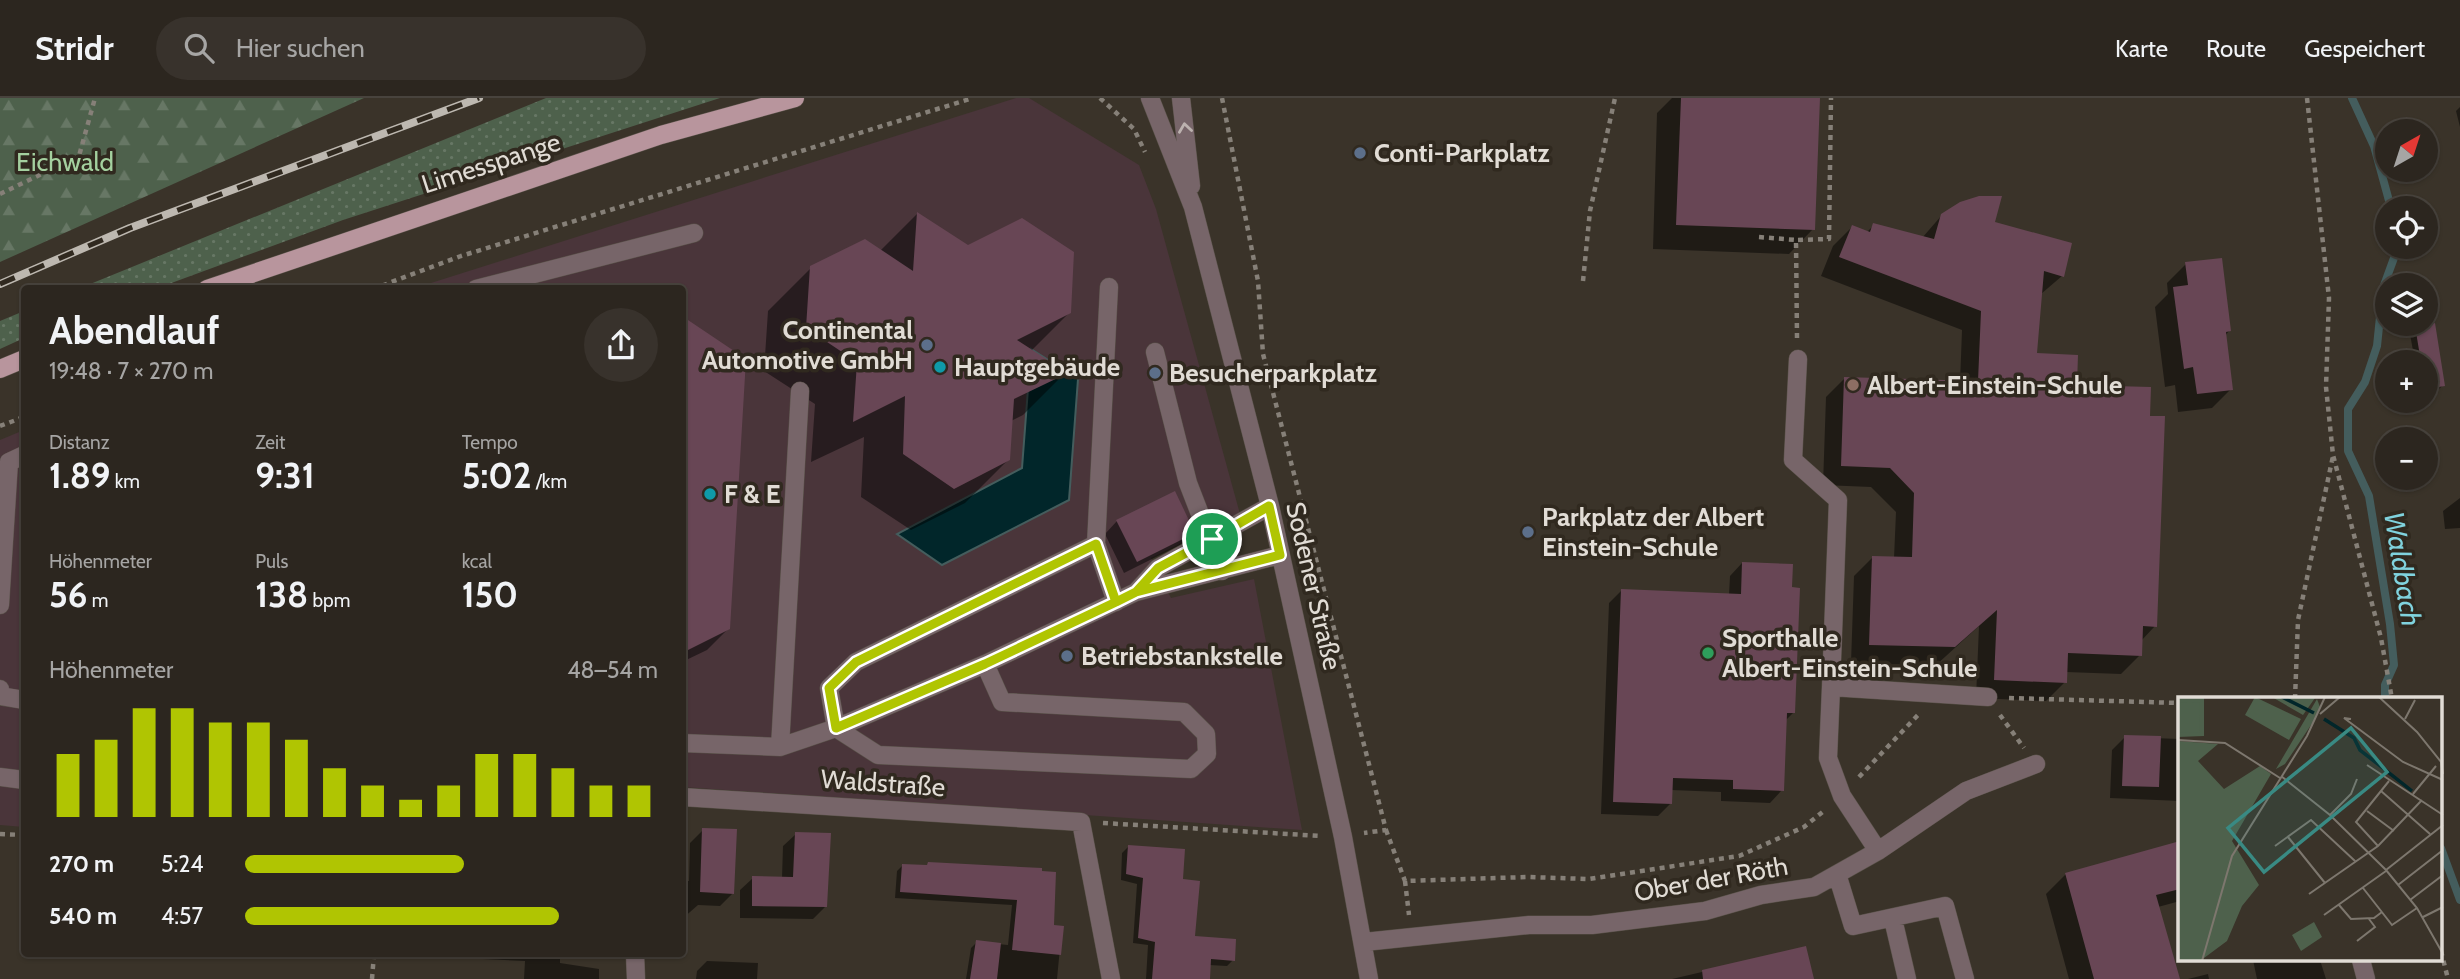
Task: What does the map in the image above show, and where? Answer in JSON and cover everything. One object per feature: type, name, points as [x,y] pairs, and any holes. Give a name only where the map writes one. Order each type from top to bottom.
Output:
[{"type":"main road","name":"Limesspange","points":[[219,285],[662,135],[795,98]]},
{"type":"main road","points":[[0,369],[21,360]]},
{"type":"street","points":[[1139,98],[1154,106]]},
{"type":"street","name":"Sodener Straße","points":[[1181,98],[1193,207]]},
{"type":"street","name":"Sodener Straße","points":[[1154,106],[1193,207],[1269,506],[1343,837],[1369,979]]},
{"type":"street","points":[[492,285],[694,233]]},
{"type":"street","points":[[1110,287],[1096,544],[1116,602]]},
{"type":"street","points":[[1155,352],[1188,483],[1212,539],[1222,571]]},
{"type":"street","points":[[1798,359],[1793,460],[1838,500],[1828,758],[1842,796],[1878,851]]},
{"type":"street","points":[[780,747],[800,391]]},
{"type":"street","points":[[0,605],[11,461]]},
{"type":"street","points":[[1136,592],[1153,572],[1269,506]]},
{"type":"street","points":[[985,664],[1002,702],[1184,712],[1206,734],[1207,754],[1191,769],[878,755],[836,728],[829,688],[856,662],[1096,544]]},
{"type":"street","points":[[686,743],[780,747],[836,728],[985,664],[1136,592],[1165,587],[1280,555]]},
{"type":"street","points":[[1832,687],[1987,697]]},
{"type":"street","points":[[0,688],[0,698],[21,700]]},
{"type":"street","name":"Ober der Röth","points":[[1364,942],[1529,925],[1592,925],[1705,911],[1761,895],[1814,887],[1878,851],[1966,791],[2035,764]]},
{"type":"street","points":[[0,777],[21,780]]},
{"type":"street","name":"Waldstraße","points":[[686,797],[1081,822]]},
{"type":"street","points":[[1081,822],[1111,979]]},
{"type":"street","points":[[1837,874],[1853,926],[1945,906],[1965,979]]},
{"type":"street","points":[[1893,919],[1907,979]]},
{"type":"street","points":[[635,957],[636,979]]},
{"type":"street","points":[[2362,962],[2366,979]]},
{"type":"path","points":[[0,194],[79,156],[95,98]]},
{"type":"path","points":[[384,285],[474,252],[973,98]]},
{"type":"path","points":[[1100,98],[1134,129],[1150,162]]},
{"type":"path","points":[[1222,98],[1258,281],[1263,354],[1386,830],[1405,881],[1412,937]]},
{"type":"path","points":[[1583,281],[1590,211],[1615,98]]},
{"type":"path","points":[[1759,237],[1829,240],[1831,98]]},
{"type":"path","points":[[2307,98],[2322,209],[2329,298],[2326,387],[2333,455],[2381,638],[2392,697]]},
{"type":"path","points":[[1796,240],[1798,359]]},
{"type":"path","points":[[0,426],[21,418]]},
{"type":"path","points":[[2295,697],[2298,620],[2333,455]]},
{"type":"path","points":[[1405,881],[1527,877],[1589,879],[1740,856],[1804,827],[1842,796],[1938,694]]},
{"type":"path","points":[[1987,697],[2178,703]]},
{"type":"path","points":[[1987,697],[2035,764]]},
{"type":"path","points":[[1081,822],[1343,837],[1386,830]]},
{"type":"path","points":[[0,834],[21,835]]},
{"type":"path","points":[[2442,955],[2448,979]]},
{"type":"path","points":[[372,979],[374,957]]},
{"type":"shaded area","points":[[1016,98],[1029,98],[1139,165],[1156,209],[1240,514],[1151,558],[1171,598],[1254,579],[1302,830],[686,787],[686,285],[425,285]]},
{"type":"shaded area","points":[[21,431],[21,827],[0,825],[0,440]]},
{"type":"green space","name":"Eichwald","points":[[0,98],[364,98],[0,262]]},
{"type":"green space","points":[[546,98],[720,98],[343,220],[166,285],[88,285]]},
{"type":"green space","points":[[21,312],[21,339],[0,349],[0,321]]},
{"type":"water","points":[[1031,349],[1078,379],[1069,500],[942,565],[897,534],[1022,468]]},
{"type":"building","points":[[1681,98],[1820,98],[1815,230],[1676,225]]},
{"type":"building","points":[[1979,196],[2002,196],[1995,222],[2072,243],[2064,277],[2044,271],[2037,353],[2078,355],[2077,385],[2151,387],[2150,416],[2165,416],[2157,627],[2143,626],[2142,656],[2068,653],[2067,683],[1994,680],[1997,610],[1955,647],[1869,645],[1872,556],[1912,557],[1914,493],[1890,468],[1841,466],[1844,377],[1978,381],[1981,311],[1839,257],[1852,225],[1870,232],[1873,223],[1934,239],[1941,214],[1960,202]]},
{"type":"building","name":"Hauptgebäude","points":[[917,212],[968,245],[1022,218],[1074,252],[1071,313],[1017,340],[1068,373],[1014,399],[1010,460],[954,489],[903,454],[905,396],[853,422],[857,362],[806,328],[810,266],[865,239],[913,271]]},
{"type":"building","points":[[2222,258],[2231,331],[2226,332],[2233,390],[2197,394],[2193,367],[2184,369],[2173,287],[2188,285],[2185,262]]},
{"type":"building","name":"F & E","points":[[686,319],[746,359],[730,629],[686,651]]},
{"type":"building","points":[[2417,336],[2437,336],[2445,386],[2438,387],[2438,350],[2419,350]]},
{"type":"building","points":[[1175,491],[1195,533],[1137,562],[1116,520]]},
{"type":"building","name":"Sporthalle Albert-Einstein-Schule","points":[[1742,562],[1793,564],[1792,587],[1800,588],[1795,713],[1787,713],[1784,791],[1733,789],[1733,780],[1673,778],[1672,804],[1613,802],[1621,589],[1741,594]]},
{"type":"building","points":[[2124,735],[2161,736],[2159,787],[2122,786]]},
{"type":"building","points":[[702,828],[737,829],[734,894],[700,892]]},
{"type":"building","points":[[795,832],[831,833],[827,907],[752,906],[752,876],[793,877]]},
{"type":"building","points":[[2178,842],[2178,890],[2156,895],[2180,979],[2094,979],[2065,873]]},
{"type":"building","points":[[1128,845],[1185,849],[1183,879],[1200,881],[1195,936],[1236,939],[1235,961],[1211,959],[1210,979],[1152,979],[1155,942],[1138,938],[1143,878],[1126,874]]},
{"type":"building","points":[[928,862],[1042,868],[1042,871],[1056,872],[1054,925],[1064,926],[1061,955],[1012,950],[1017,900],[900,892],[902,864],[927,865]]},
{"type":"building","points":[[976,940],[1001,943],[997,979],[970,979]]},
{"type":"building","points":[[1806,946],[1814,979],[1703,979],[1702,970]]},
{"type":"waterway","name":"Waldbach","points":[[2352,98],[2374,146],[2388,196]]},
{"type":"waterway","name":"Waldbach","points":[[2385,697],[2385,685],[2394,665],[2390,624],[2369,496],[2348,451],[2348,409],[2365,382],[2377,346],[2383,288],[2394,259]]},
{"type":"waterway","name":"Waldbach","points":[[2442,851],[2460,900]]},
{"type":"railway","points":[[0,284],[130,228],[479,98]]},
{"type":"place","name":"Conti-Parkplatz","points":[[1360,153]]},
{"type":"place","name":"Continental Automotive GmbH","points":[[927,345]]},
{"type":"place","name":"Hauptgebäude","points":[[940,367]]},
{"type":"place","name":"Besucherparkplatz","points":[[1155,373]]},
{"type":"place","name":"Albert-Einstein-Schule","points":[[1853,385]]},
{"type":"place","name":"F & E","points":[[710,494]]},
{"type":"place","name":"Parkplatz der Albert Einstein-Schule","points":[[1528,532]]},
{"type":"place","name":"Sporthalle Albert-Einstein-Schule","points":[[1708,653]]},
{"type":"place","name":"Betriebstankstelle","points":[[1067,656]]},
{"type":"route","points":[[1212,539],[1158,568],[1136,592],[1116,602],[1096,544],[856,662],[829,688],[836,728],[985,664],[1116,602],[1136,592],[1165,587],[1280,555],[1269,506],[1212,539]]}]
